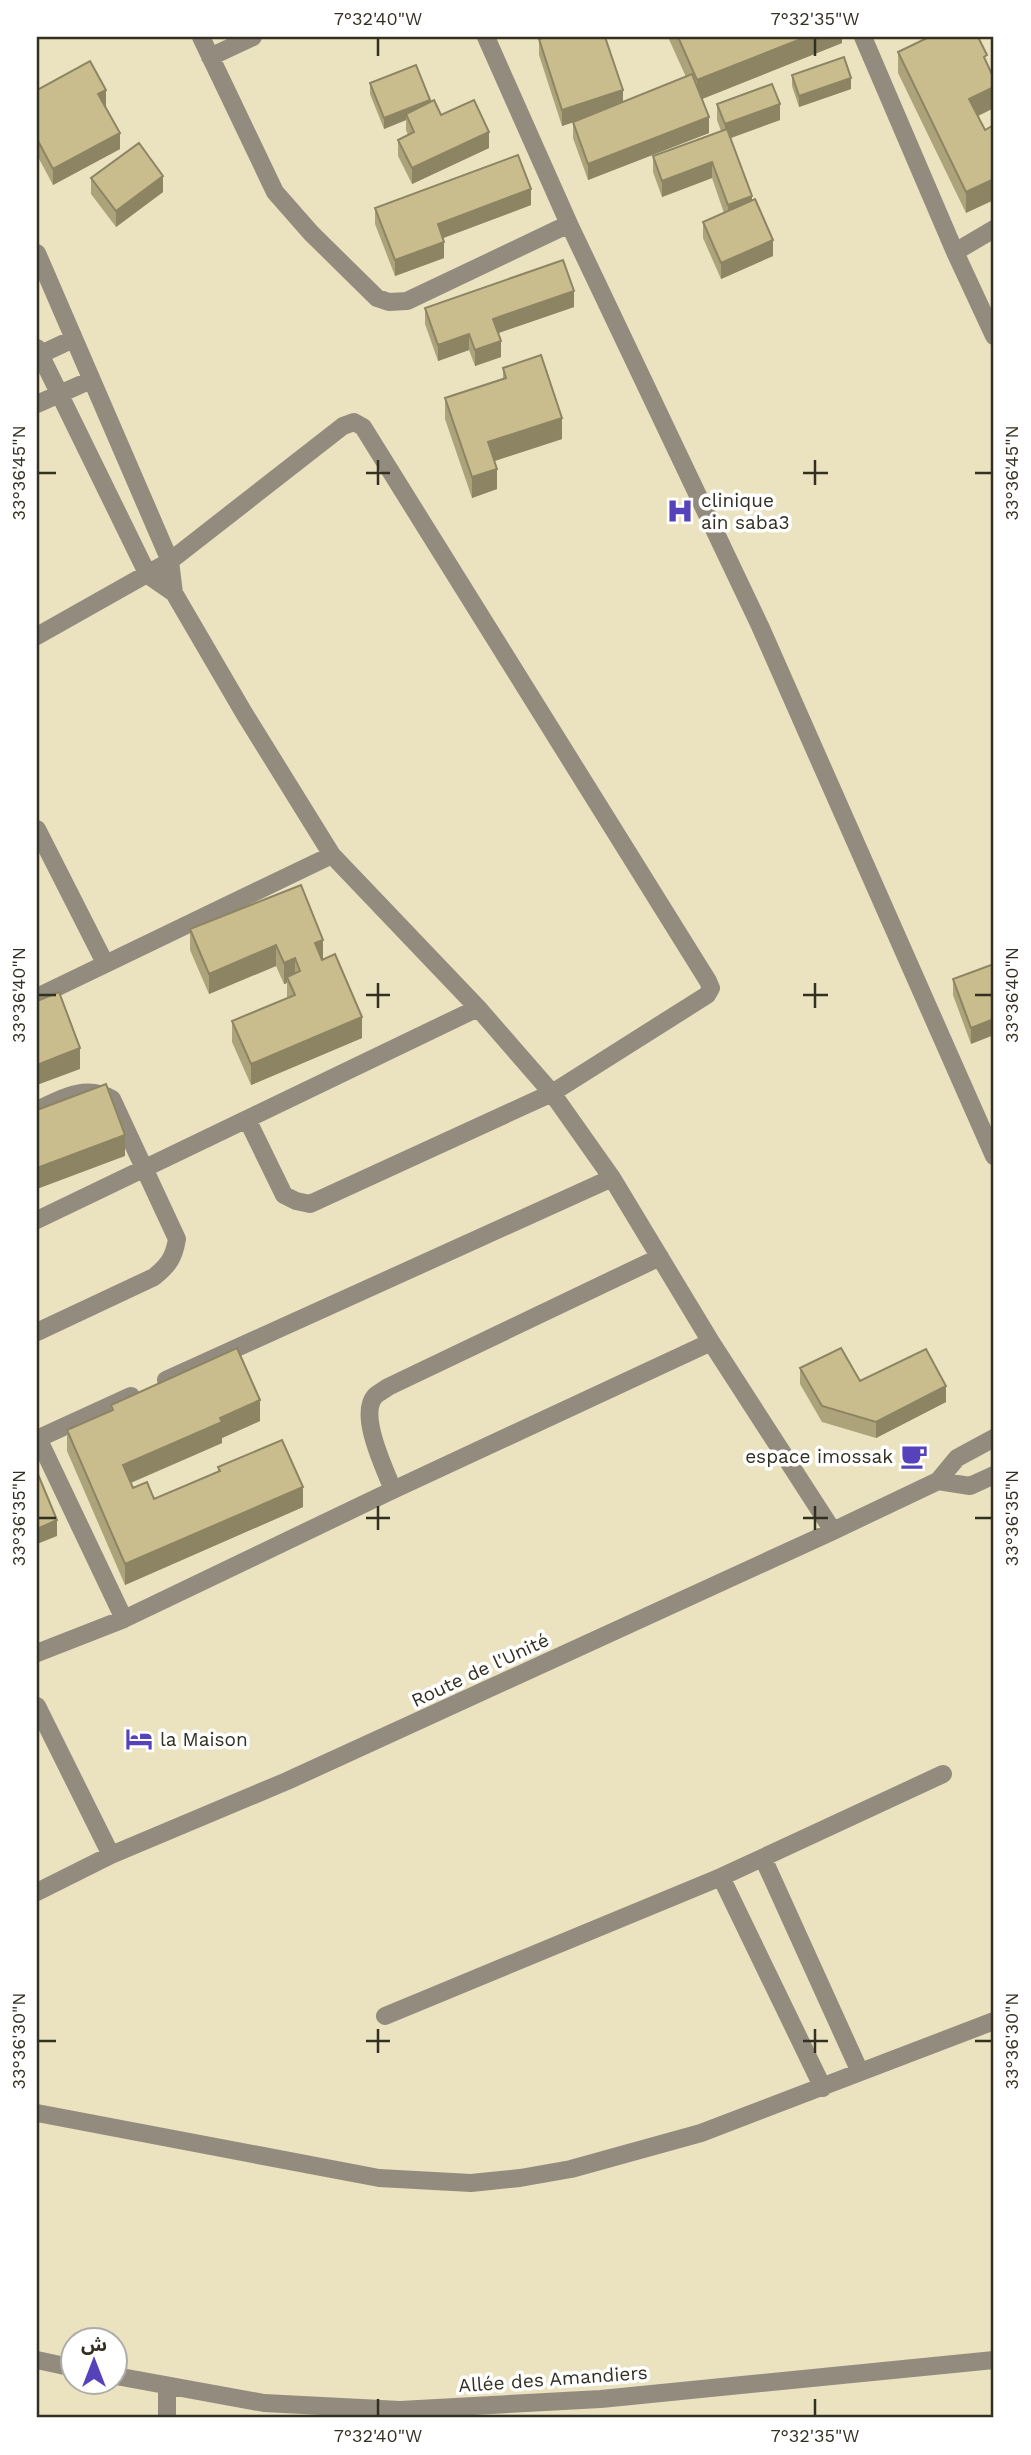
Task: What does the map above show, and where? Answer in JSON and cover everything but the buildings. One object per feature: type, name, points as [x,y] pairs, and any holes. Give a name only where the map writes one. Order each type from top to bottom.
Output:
[{"type":"street","points":[[201,37],[275,192],[311,233],[377,298],[389,302],[407,301],[569,224]]},
{"type":"street","points":[[210,57],[253,37]]},
{"type":"street","points":[[486,37],[569,224],[760,626],[994,1156]]},
{"type":"street","points":[[863,37],[994,336]]},
{"type":"street","points":[[955,252],[994,229]]},
{"type":"street","points":[[37,253],[170,561],[174,593],[332,855],[478,1008],[552,1093],[612,1178],[711,1342],[833,1531]]},
{"type":"street","points":[[73,338],[38,353],[148,575],[174,593]]},
{"type":"street","points":[[37,404],[91,380]]},
{"type":"street","points":[[37,636],[170,561],[343,426],[354,422],[363,427],[708,981],[710,988],[707,995],[552,1093],[310,1204],[284,1195],[247,1119]]},
{"type":"street","points":[[37,829],[105,963]]},
{"type":"street","points":[[37,997],[332,855]]},
{"type":"street","points":[[37,1220],[478,1008]]},
{"type":"street","points":[[37,1110],[70,1094],[102,1093],[113,1099],[177,1239],[174,1255],[167,1267],[154,1277],[37,1332]]},
{"type":"street","points":[[124,1619],[37,1439],[612,1178]]},
{"type":"street","points":[[393,1490],[369,1422],[368,1410],[374,1397],[388,1387],[660,1257]]},
{"type":"street","points":[[37,1653],[124,1619],[711,1342]]},
{"type":"street","points":[[938,1481],[957,1458],[994,1438]]},
{"type":"street","points":[[938,1481],[970,1486],[994,1475]]},
{"type":"street","name":"Route de l'Unité","points":[[37,1892],[111,1855],[287,1781],[938,1481]]},
{"type":"street","points":[[37,1706],[111,1855]]},
{"type":"street","points":[[385,2016],[721,1877],[943,1774]]},
{"type":"street","points":[[763,1858],[860,2072]]},
{"type":"street","points":[[721,1877],[823,2088]]},
{"type":"street","points":[[37,2113],[379,2178],[471,2183],[571,2169],[701,2133],[994,2021]]},
{"type":"street","points":[[37,2360],[60,2365]]},
{"type":"street","name":"Allée des Amandiers","points":[[130,2379],[264,2403],[400,2410],[601,2399],[994,2360]]},
{"type":"street","points":[[167,2387],[167,2418]]},
{"type":"street","points":[[600,2418],[601,2399]]},
{"type":"place","name":"clinique ain saba3","points":[[680,511]]},
{"type":"place","name":"espace imossak","points":[[914,1456]]},
{"type":"place","name":"la Maison","points":[[139,1739]]}]
